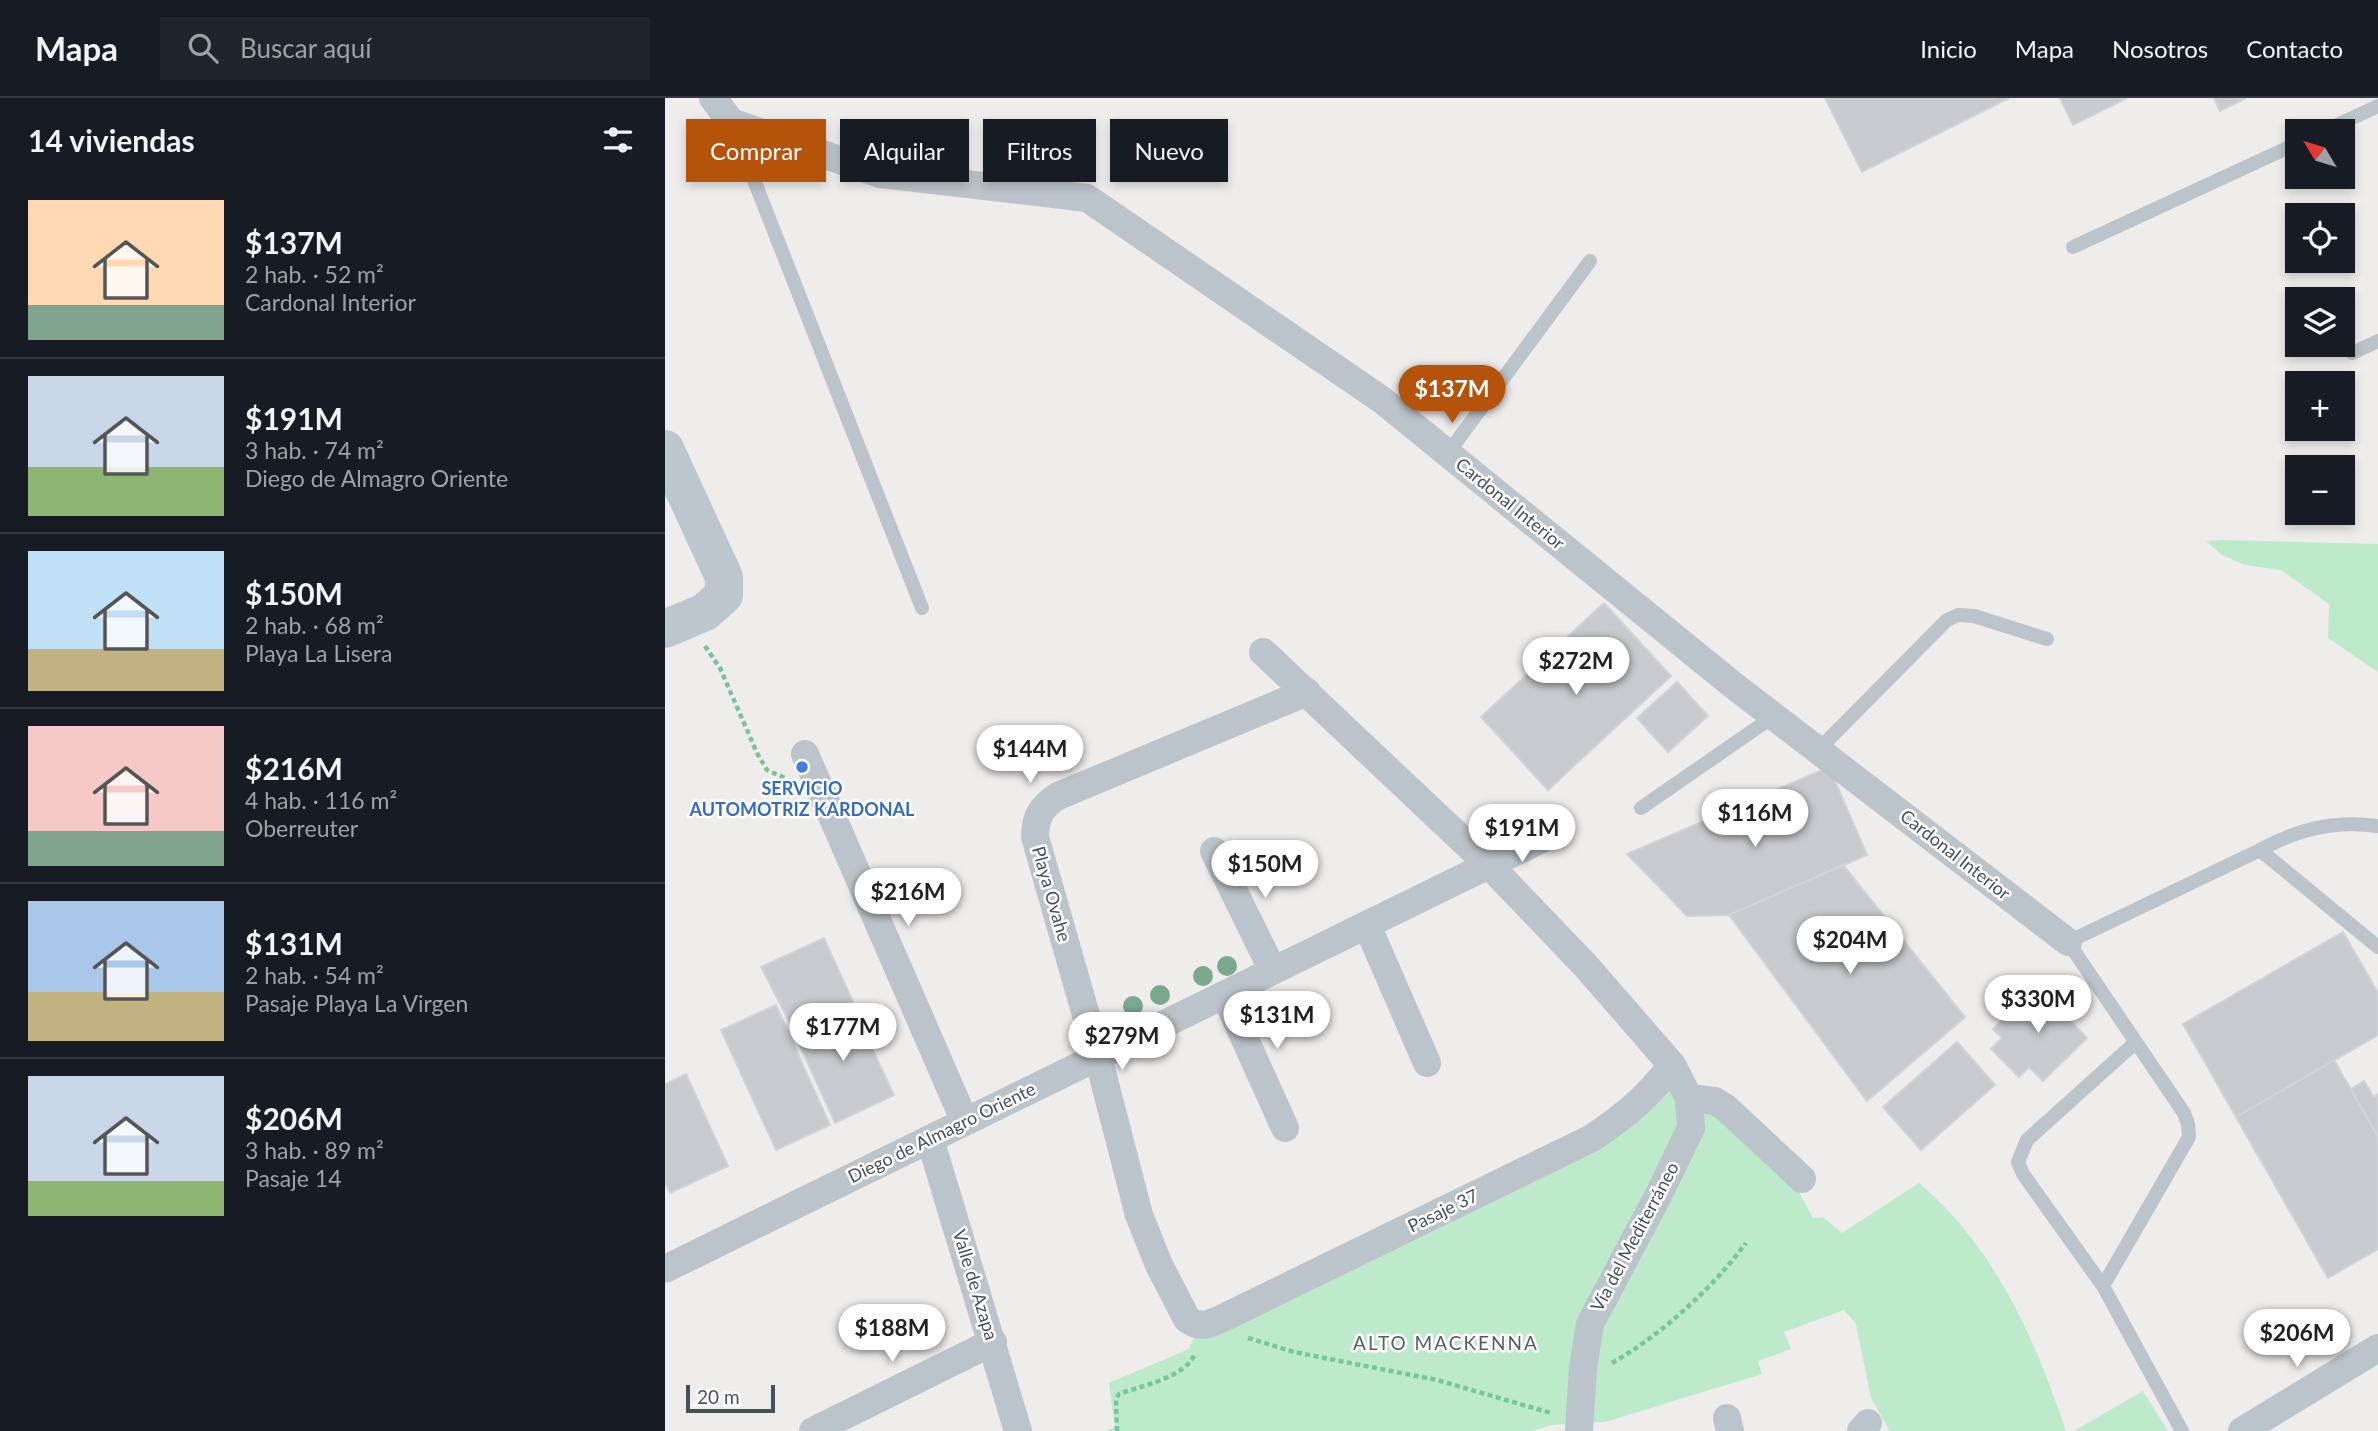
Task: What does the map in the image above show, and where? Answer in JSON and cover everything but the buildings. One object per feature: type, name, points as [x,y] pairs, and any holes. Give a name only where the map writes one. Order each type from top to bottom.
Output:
[{"type":"street","points":[[713,98],[729,119]]},
{"type":"street","name":"Cardonal Interior","points":[[826,155],[880,174],[1087,198],[1382,400],[1774,716],[2068,942]]},
{"type":"street","points":[[665,449],[724,577],[724,595],[705,612],[679,623]]},
{"type":"street","points":[[1263,652],[1490,866],[1585,965],[1672,1065],[1689,1098],[1716,1101],[1726,1108],[1803,1179]]},
{"type":"street","name":"Playa Ovahe","points":[[1195,1325],[1187,1319],[1159,1265],[1139,1214],[1098,1057],[1035,837],[1035,824],[1046,803],[1058,796],[1307,692]]},
{"type":"street","points":[[810,764],[965,1122]]},
{"type":"street","name":"Diego de Almagro Oriente","points":[[665,1269],[1558,831]]},
{"type":"street","points":[[1214,851],[1273,971]]},
{"type":"street","points":[[1367,925],[1427,1063]]},
{"type":"street","points":[[1225,995],[1285,1128]]},
{"type":"street","name":"Pasaje 37","points":[[1195,1325],[1201,1326],[1227,1316],[1592,1138],[1622,1118],[1650,1093],[1672,1065]]},
{"type":"street","name":"Vía del Mediterráneo","points":[[1580,1423],[1590,1324],[1691,1128],[1689,1098]]},
{"type":"street","name":"Valle de Azapa","points":[[930,1139],[1018,1431]]},
{"type":"street","points":[[822,1429],[993,1342]]},
{"type":"street","points":[[2242,1431],[2378,1348]]},
{"type":"lane","points":[[2350,119],[2378,106]]},
{"type":"lane","points":[[2073,247],[2285,149]]},
{"type":"lane","points":[[755,182],[922,608]]},
{"type":"lane","points":[[1448,453],[1590,261]]},
{"type":"lane","points":[[2355,352],[2378,341]]},
{"type":"lane","points":[[1818,750],[1947,620],[1958,615],[1974,616],[2047,639]]},
{"type":"lane","points":[[1641,808],[1774,716]]},
{"type":"lane","points":[[2103,1286],[2189,1137],[2188,1124],[2184,1113],[2068,942],[2283,837],[2332,824],[2358,823],[2378,826]]},
{"type":"lane","points":[[2260,850],[2378,947]]},
{"type":"lane","points":[[2136,1042],[2027,1140],[2018,1162],[2023,1174],[2103,1286],[2182,1431]]},
{"type":"path","points":[[679,623],[705,646],[720,668],[757,754],[767,770],[784,778],[810,764]]},
{"type":"path","points":[[1583,1378],[1620,1359],[1709,1288],[1746,1243]]},
{"type":"path","points":[[1117,1431],[1116,1399],[1119,1394],[1181,1371],[1193,1360],[1199,1342],[1195,1325]]},
{"type":"path","points":[[1261,1342],[1329,1360],[1437,1380],[1580,1423]]},
{"type":"green space","points":[[2206,541],[2378,544],[2378,672],[2328,638],[2329,604],[2281,570],[2245,565],[2222,555]]},
{"type":"green space","points":[[1671,1077],[1715,1111],[1799,1192],[1813,1218],[1823,1217],[1842,1233],[1919,1183],[1946,1208],[1991,1265],[2041,1362],[2066,1431],[1890,1431],[1871,1398],[1856,1324],[1844,1310],[1784,1332],[1791,1349],[1758,1361],[1762,1374],[1605,1422],[1551,1425],[1532,1431],[1105,1431],[1115,1427],[1109,1383],[1189,1349],[1194,1338],[1442,1220]]},
{"type":"green space","points":[[2143,1391],[2168,1431],[2074,1431]]},
{"type":"place","name":"SERVICIO AUTOMOTRIZ KARDONAL","points":[[802,767]]},
{"type":"district","name":"ALTO MACKENNA","points":[[1446,1343]]}]
